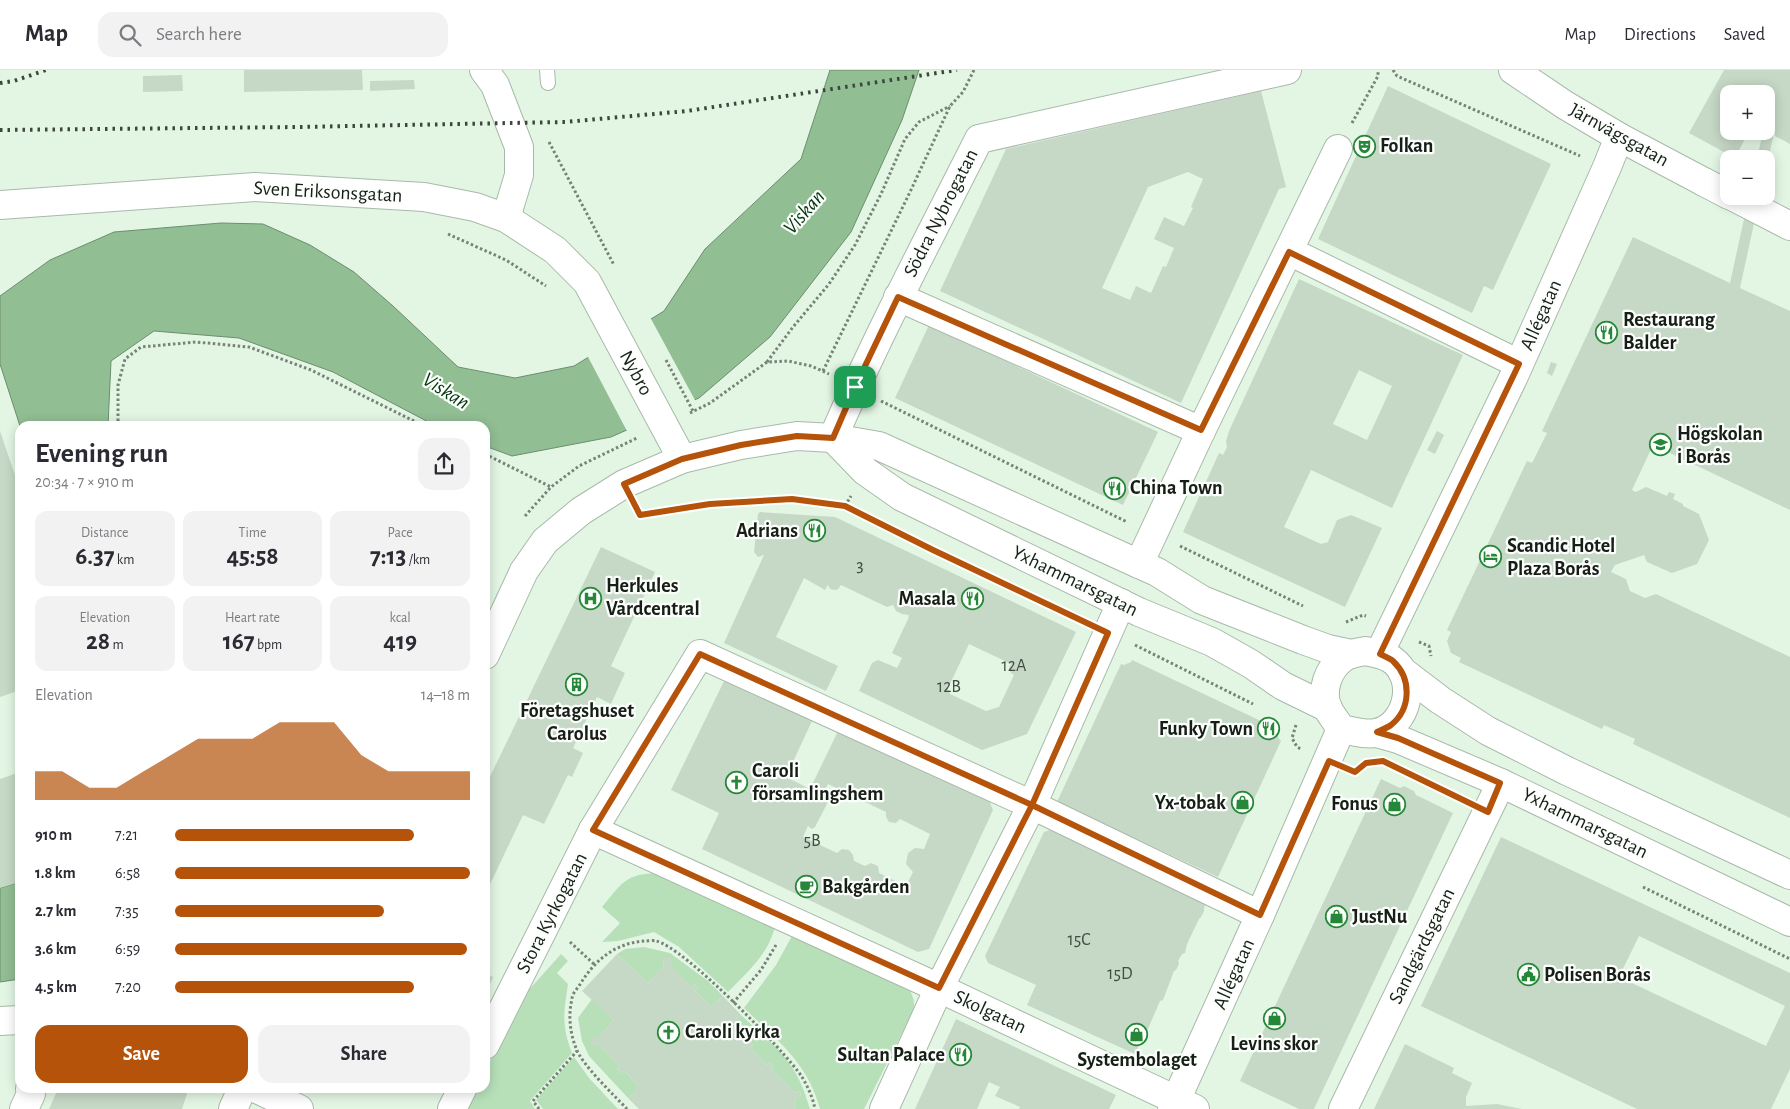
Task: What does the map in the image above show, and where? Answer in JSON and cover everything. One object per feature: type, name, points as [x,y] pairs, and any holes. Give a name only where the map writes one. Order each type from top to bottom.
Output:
[{"type":"street","points":[[484,70],[494,85],[519,147],[520,175],[506,218]]},
{"type":"street","name":"Södra Nybrogatan","points":[[833,438],[898,297],[979,139],[1287,70]]},
{"type":"street","name":"Järnvägsgatan","points":[[1513,70],[1565,105],[1619,137],[1720,191]]},
{"type":"street","name":"Allégatan","points":[[1380,654],[1519,364],[1619,137]]},
{"type":"street","points":[[1140,564],[1201,430],[1338,149]]},
{"type":"street","name":"Sven Eriksonsgatan","points":[[0,205],[255,188],[424,197],[475,207],[506,218],[555,250],[587,282],[607,320]]},
{"type":"street","name":"Järnvägsgatan","points":[[1748,205],[1790,226]]},
{"type":"street","points":[[1289,252],[1519,364]]},
{"type":"street","points":[[898,297],[1201,430]]},
{"type":"street","name":"Nybro","points":[[607,320],[682,459]]},
{"type":"street","name":"Yxhammarsgatan","points":[[490,644],[524,571],[546,541],[581,510],[624,484],[682,459],[741,445],[797,436],[833,438],[879,446],[1158,572],[1202,600],[1303,640],[1351,654]]},
{"type":"street","name":"Yxhammarsgatan","points":[[833,438],[865,471],[902,497],[1139,612],[1212,642],[1252,664],[1283,686],[1335,718]]},
{"type":"street","points":[[884,1109],[939,988],[1032,805],[1121,603]]},
{"type":"street","points":[[1335,718],[1363,733],[1377,732],[1390,726],[1401,715],[1406,701],[1407,686],[1402,671],[1392,660],[1380,654],[1365,651],[1351,654]]},
{"type":"street","name":"Stora Kyrkogatan","points":[[490,1035],[593,830],[700,654],[1032,805]]},
{"type":"street","name":"Allégatan","points":[[1181,1106],[1260,915],[1329,761],[1335,718],[1325,686],[1328,676],[1334,667],[1351,654]]},
{"type":"street","name":"Yxhammarsgatan","points":[[1402,671],[1440,700],[1488,731],[1567,771],[1790,875]]},
{"type":"street","name":"Yxhammarsgatan","points":[[1377,732],[1398,738],[1500,783],[1790,922]]},
{"type":"street","name":"Sandgärdsgatan","points":[[1343,1109],[1500,783]]},
{"type":"street","points":[[1032,805],[1260,915]]},
{"type":"street","name":"Skolgatan","points":[[593,830],[939,988],[1181,1106]]},
{"type":"street","points":[[0,1021],[15,1020]]},
{"type":"street","points":[[24,1109],[30,1093]]},
{"type":"street","points":[[233,1109],[240,1093]]},
{"type":"street","points":[[265,1093],[299,1109]]},
{"type":"street","points":[[452,1109],[460,1093]]},
{"type":"path","points":[[974,70],[963,92],[950,106],[823,371],[1307,608]]},
{"type":"path","points":[[1338,149],[1378,76],[1378,70]]},
{"type":"path","points":[[767,362],[829,284],[855,245],[906,139],[919,122],[950,106]]},
{"type":"path","points":[[549,141],[615,267]]},
{"type":"path","points":[[441,230],[506,260],[552,290]]},
{"type":"path","points":[[118,421],[118,384],[125,359],[141,347],[196,342],[249,347],[311,370],[414,421]]},
{"type":"path","points":[[690,406],[694,411]]},
{"type":"path","points":[[608,450],[640,515],[710,504],[792,499],[845,506],[1256,706]]},
{"type":"path","points":[[490,456],[551,487]]},
{"type":"path","points":[[1342,624],[1363,615],[1429,646],[1432,661]]},
{"type":"path","points":[[1289,722],[1297,726],[1292,738],[1297,747],[1329,761]]},
{"type":"path","points":[[1640,886],[1790,959]]},
{"type":"path","points":[[734,1003],[761,970],[790,920]]},
{"type":"path","points":[[627,1109],[595,1075],[577,1050],[570,1022],[572,997],[586,974],[607,953],[630,942],[656,941],[678,952],[715,984],[787,1057],[803,1078],[813,1099],[815,1109]]},
{"type":"path","points":[[539,1109],[533,1101],[577,1050]]},
{"type":"shaded area","points":[[658,873],[775,926],[763,954],[728,992],[679,947],[654,932],[618,941],[602,942],[620,923],[602,907],[625,881],[638,875]]},
{"type":"shaded area","points":[[793,934],[907,984],[912,995],[914,1005],[912,1013],[864,1109],[820,1109],[808,1078],[799,1065],[779,1041],[744,1008],[776,965]]},
{"type":"shaded area","points":[[644,947],[670,953],[708,981],[723,996],[714,1005],[710,1006],[695,991],[698,988],[695,984],[691,987],[663,958],[664,966],[648,983],[617,954],[625,949]]},
{"type":"shaded area","points":[[561,954],[568,961],[557,973],[568,984],[564,1018],[566,1034],[572,1053],[530,1101],[535,1109],[468,1109],[475,1093],[490,1093],[490,1061],[518,1002]]},
{"type":"shaded area","points":[[592,999],[614,1020],[599,1037],[591,1037],[591,1045],[599,1045],[620,1066],[617,1069],[621,1073],[624,1071],[638,1085],[637,1090],[628,1098],[589,1056],[582,1041],[578,1018]]},
{"type":"shaded area","points":[[741,1015],[790,1064],[802,1086],[810,1109],[795,1109],[796,1098],[801,1096],[800,1091],[795,1093],[771,1069],[774,1066],[770,1062],[767,1065],[750,1048],[753,1045],[750,1041],[746,1044],[731,1028],[734,1025],[732,1023]]},
{"type":"shaded area","points":[[574,1057],[589,1078],[618,1109],[543,1109],[536,1100]]},
{"type":"water","name":"Viskan","points":[[830,70],[919,70],[902,120],[851,232],[770,337],[699,398],[611,437],[512,456],[490,448],[490,421],[426,421],[333,372],[239,338],[154,331],[111,361],[108,421],[18,421],[0,364],[0,296],[50,260],[114,232],[221,223],[263,224],[310,245],[354,272],[458,367],[515,378],[574,366],[664,311],[705,249],[801,159]]},
{"type":"water","points":[[15,884],[15,980],[0,982],[0,888]]},
{"type":"pier","points":[[650,317],[696,402],[628,433],[587,355]]},
{"type":"building","points":[[244,70],[362,70],[363,90],[244,92]]},
{"type":"building","points":[[1724,70],[1790,70],[1790,144],[1775,136],[1775,85],[1720,85],[1720,140],[1744,140],[1739,150],[1720,150],[1689,133]]},
{"type":"building","points":[[182,75],[183,91],[143,92],[143,76]]},
{"type":"building","points":[[414,80],[415,89],[370,91],[370,81]]},
{"type":"building","points":[[1388,86],[1551,164],[1493,290],[1484,286],[1472,313],[1318,239]]},
{"type":"building","points":[[1261,91],[1286,187],[1279,189],[1181,403],[940,291],[1006,149]],"holes":[[[1188,172],[1203,179],[1191,207],[1193,208],[1184,226],[1164,217],[1154,239],[1174,248],[1166,267],[1163,266],[1151,293],[1136,286],[1130,300],[1102,288],[1148,187]]]},
{"type":"building","points":[[1761,140],[1772,140],[1770,150],[1759,150]]},
{"type":"building","points":[[1747,205],[1758,205],[1740,288],[1790,311],[1790,510],[1653,445],[1632,490],[1636,492],[1646,487],[1667,496],[1669,492],[1675,494],[1673,499],[1699,514],[1709,540],[1697,564],[1672,573],[1647,562],[1644,555],[1615,565],[1611,572],[1626,579],[1630,591],[1645,598],[1656,594],[1790,657],[1790,818],[1633,744],[1635,739],[1604,725],[1602,729],[1459,662],[1461,658],[1451,653],[1447,641],[1451,632],[1447,630],[1527,461],[1532,463],[1547,433],[1542,431],[1633,237],[1730,283]]},
{"type":"building","points":[[1299,279],[1463,355],[1392,508],[1311,470],[1284,527],[1321,544],[1328,542],[1337,520],[1351,515],[1382,528],[1345,607],[1183,532],[1219,453],[1223,455],[1227,447],[1226,441]],"holes":[[[1359,370],[1392,386],[1367,440],[1333,424]]]},
{"type":"building","points":[[929,325],[1158,432],[1123,505],[895,398]]},
{"type":"building","points":[[1551,362],[1557,364],[1552,376],[1547,373]]},
{"type":"building","points":[[0,431],[15,475],[15,692],[0,697]]},
{"type":"building","points":[[1437,431],[1444,435],[1435,454],[1427,450]]},
{"type":"building","points":[[760,512],[835,517],[1076,632],[1027,734],[982,750],[859,691],[872,663],[878,660],[897,668],[902,658],[892,653],[909,615],[896,611],[893,605],[887,607],[841,585],[835,590],[830,589],[828,585],[825,590],[804,578],[776,637],[838,666],[826,691],[724,643],[764,555],[758,557],[754,552],[758,514]],"holes":[[[969,644],[1011,664],[1009,668],[1014,675],[999,707],[986,711],[950,694],[948,688]]]},
{"type":"building","name":"Företagshuset Carolus","points":[[601,547],[655,572],[611,666],[625,673],[611,704],[597,697],[573,748],[583,753],[572,777],[568,775],[544,824],[523,815],[490,884],[490,777]]},
{"type":"building","points":[[1132,660],[1278,729],[1277,732],[1281,741],[1218,877],[1057,802],[1121,664],[1124,665]]},
{"type":"building","points":[[725,679],[812,721],[786,777],[810,789],[839,729],[989,800],[993,810],[929,949],[918,952],[702,849],[719,813],[671,790]],"holes":[[[828,784],[886,812],[889,822],[896,823],[900,819],[930,834],[924,849],[915,848],[908,853],[906,864],[913,872],[906,886],[879,873],[878,866],[871,863],[865,866],[854,861],[853,855],[849,850],[842,849],[837,853],[803,837],[808,826],[812,829],[815,827],[829,800],[823,794]]]},
{"type":"building","points":[[15,774],[15,884],[0,888],[0,779]]},
{"type":"building","points":[[1381,779],[1400,788],[1404,786],[1414,791],[1416,795],[1453,813],[1314,1109],[1299,1109],[1240,1081]]},
{"type":"building","points":[[1050,830],[1206,903],[1204,911],[1187,944],[1185,953],[1182,954],[1178,961],[1179,964],[1174,971],[1163,1000],[1160,1001],[1135,1054],[1027,1005],[1036,985],[988,963],[985,956],[1044,832]]},
{"type":"building","name":"Polisen Borås","points":[[1501,837],[1790,973],[1790,1069],[1771,1109],[1637,1109],[1421,1006]],"holes":[[[1639,936],[1785,1006],[1766,1046],[1619,977]]]},
{"type":"building","name":"Caroli kyrka","points":[[617,954],[648,983],[664,966],[663,958],[671,958],[671,965],[691,987],[695,984],[698,988],[695,991],[710,1006],[712,1003],[714,1005],[723,996],[741,1015],[732,1023],[734,1025],[731,1028],[746,1044],[750,1041],[753,1045],[750,1048],[767,1065],[770,1062],[774,1066],[771,1069],[795,1093],[800,1091],[801,1097],[796,1098],[795,1109],[639,1109],[628,1098],[637,1090],[635,1088],[638,1085],[624,1071],[621,1073],[617,1069],[620,1066],[599,1045],[591,1045],[591,1037],[599,1037],[614,1020],[582,991]]},
{"type":"building","points":[[956,1019],[1116,1095],[1109,1109],[1019,1109],[1020,1107],[995,1096],[1000,1087],[989,1082],[977,1109],[915,1109]]},
{"type":"building","points":[[1405,1044],[1454,1068],[1452,1073],[1472,1083],[1466,1097],[1466,1106],[1497,1104],[1522,1109],[1374,1109]]},
{"type":"building","points":[[56,1093],[187,1094],[182,1109],[49,1109]]},
{"type":"railway","points":[[0,83],[14,81],[46,70]]},
{"type":"railway","points":[[0,130],[565,122],[687,111],[957,70]]},
{"type":"place","name":"Folkan","points":[[1364,146]]},
{"type":"place","name":"Restaurang Balder","points":[[1607,332]]},
{"type":"place","name":"Högskolan i Borås","points":[[1661,445]]},
{"type":"place","name":"China Town","points":[[1114,488]]},
{"type":"place","name":"Adrians","points":[[814,531]]},
{"type":"place","name":"Scandic Hotel Plaza Borås","points":[[1491,557]]},
{"type":"place","name":"Herkules Vårdcentral","points":[[590,598]]},
{"type":"place","name":"Masala","points":[[972,599]]},
{"type":"place","name":"Företagshuset Carolus","points":[[577,685]]},
{"type":"place","name":"Funky Town","points":[[1269,729]]},
{"type":"place","name":"Caroli församlingshem","points":[[736,783]]},
{"type":"place","name":"Yx-tobak","points":[[1242,803]]},
{"type":"place","name":"Fonus","points":[[1394,804]]},
{"type":"place","name":"Bakgården","points":[[806,887]]},
{"type":"place","name":"JustNu","points":[[1336,917]]},
{"type":"place","name":"Polisen Borås","points":[[1528,975]]},
{"type":"place","name":"Levins skor","points":[[1274,1018]]},
{"type":"place","name":"Caroli kyrka","points":[[669,1032]]},
{"type":"place","name":"Systembolaget","points":[[1137,1034]]},
{"type":"place","name":"Sultan Palace","points":[[961,1055]]},
{"type":"route","points":[[855,387],[833,438],[797,436],[741,445],[682,459],[624,484],[640,515],[710,504],[792,499],[845,506],[1108,633],[1032,805],[939,988],[593,830],[700,654],[1032,805],[1260,915],[1329,761],[1355,772],[1366,763],[1383,761],[1488,812],[1500,783],[1398,738],[1377,732],[1390,726],[1401,715],[1406,701],[1407,686],[1402,671],[1392,660],[1380,654],[1519,364],[1289,252],[1201,430],[898,297],[855,387]]}]
